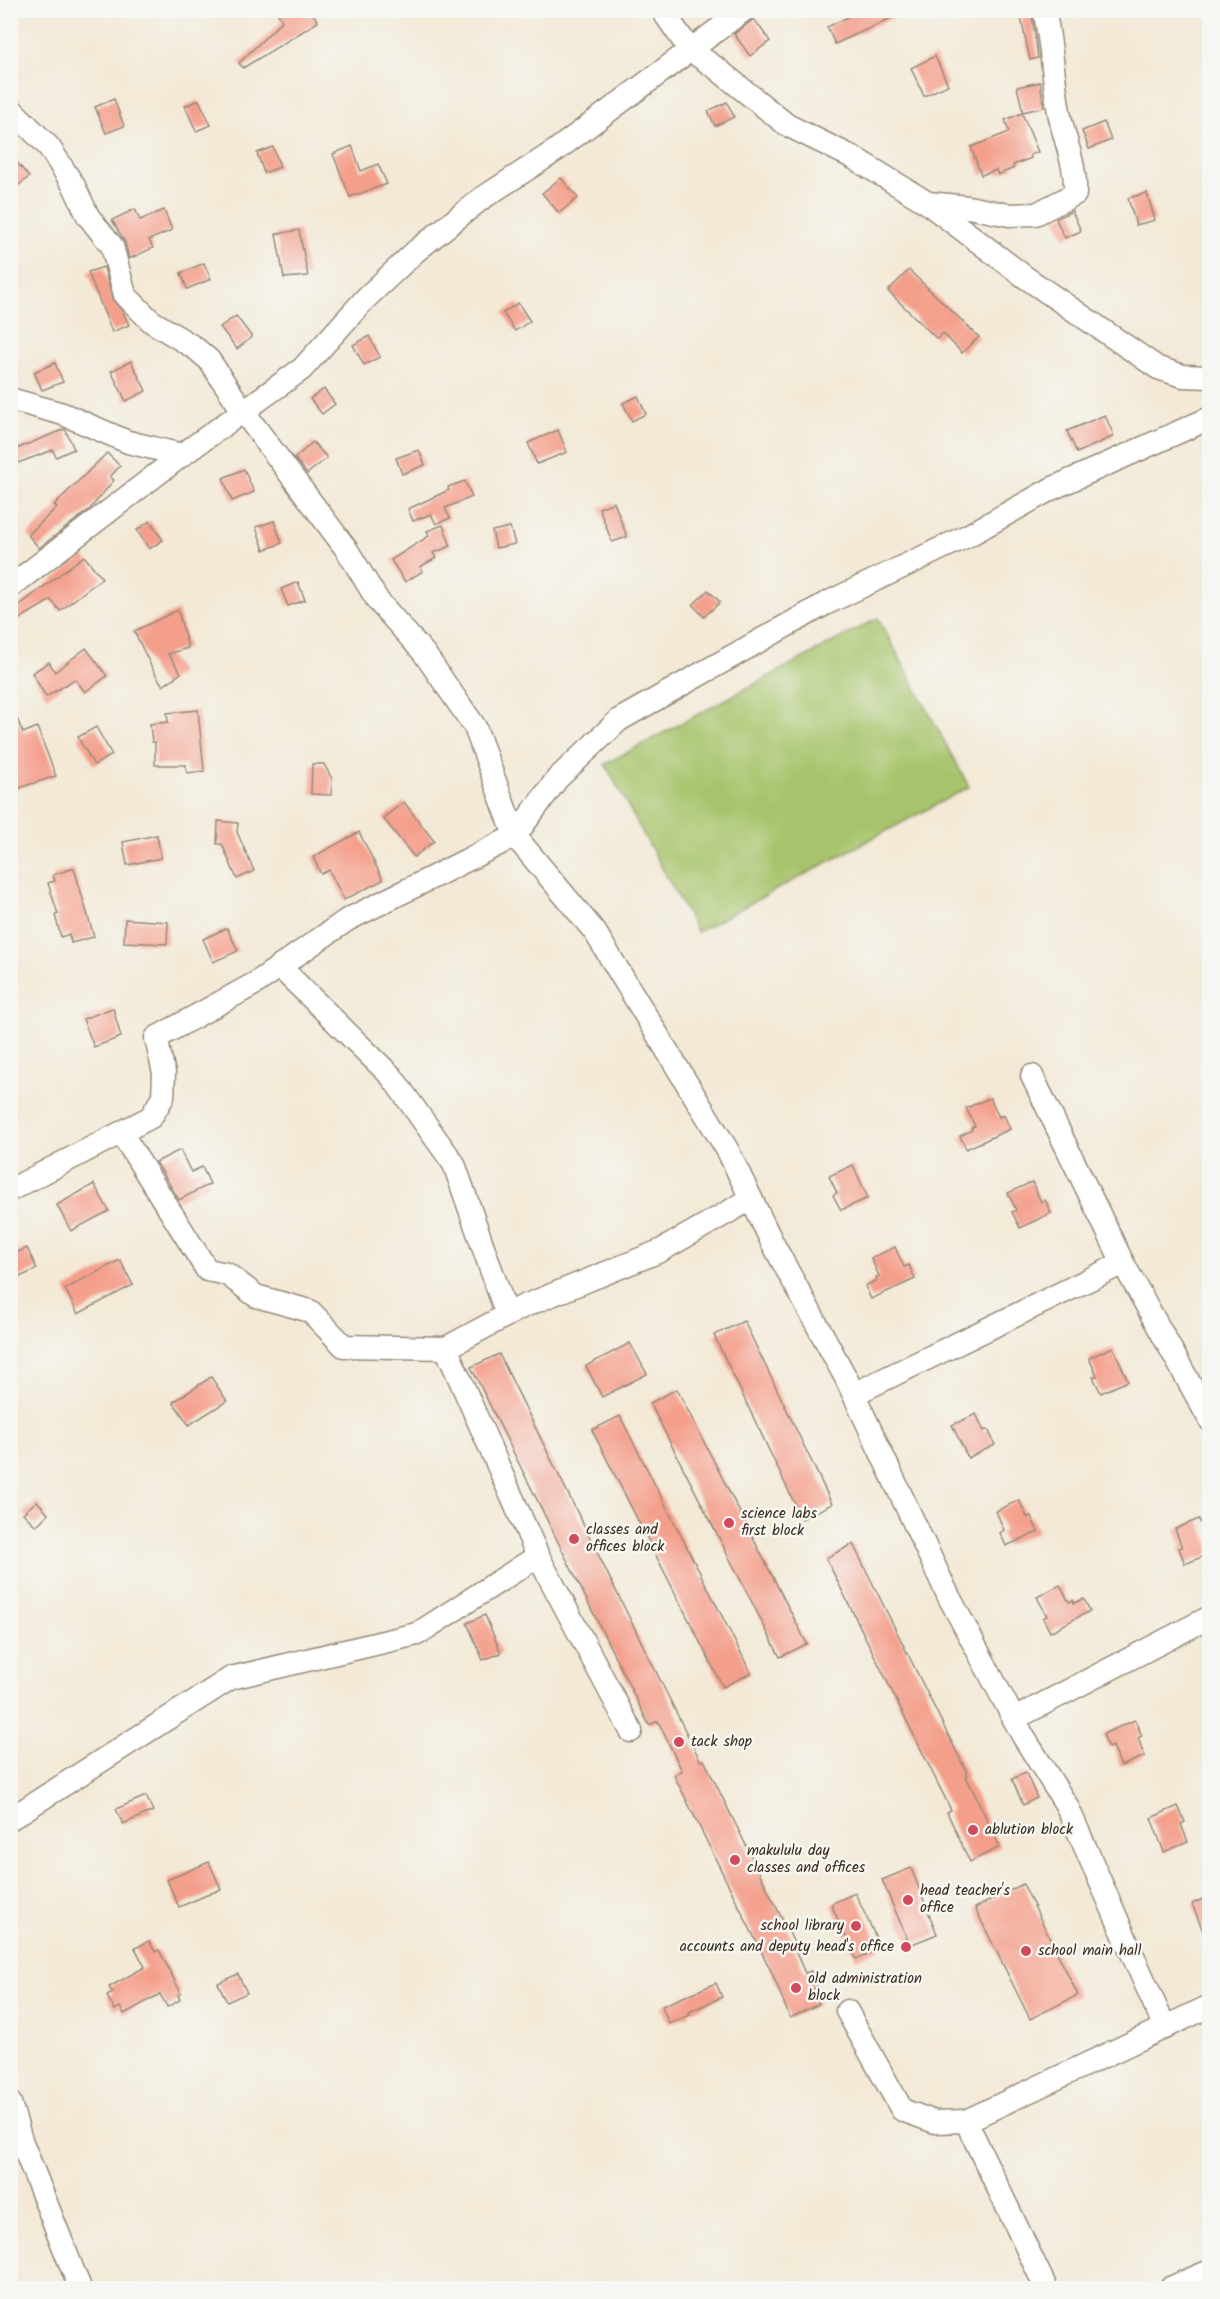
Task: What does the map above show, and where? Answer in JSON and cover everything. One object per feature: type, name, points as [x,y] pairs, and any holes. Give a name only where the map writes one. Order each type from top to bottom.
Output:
[{"type":"street","points":[[662,10],[690,50],[787,125],[854,158],[926,202],[1025,277],[1158,368],[1183,376],[1209,377]]},
{"type":"street","points":[[10,587],[182,455],[302,369],[366,298],[416,251],[481,200],[555,151],[744,10]]},
{"type":"street","points":[[926,202],[1009,215],[1036,214],[1076,194],[1076,179],[1059,112],[1050,35],[1044,10]]},
{"type":"street","points":[[10,108],[49,147],[74,186],[88,216],[112,246],[125,295],[150,321],[195,348],[208,360],[243,411],[347,550],[378,601],[424,653],[475,727],[515,836],[595,932],[728,1151],[772,1242],[854,1394],[948,1595],[1014,1719],[1066,1806],[1165,2028]]},
{"type":"street","points":[[10,399],[63,414],[128,441],[182,455]]},
{"type":"street","points":[[10,1190],[151,1117],[163,1098],[164,1073],[156,1038],[256,983],[347,920],[515,836],[557,778],[619,720],[825,604],[969,535],[1051,489],[1209,418]]},
{"type":"street","points":[[280,967],[392,1077],[454,1164],[507,1315]]},
{"type":"street","points":[[1032,1076],[1123,1263],[1209,1420]]},
{"type":"street","points":[[122,1134],[207,1270],[227,1274],[256,1296],[310,1311],[344,1346],[446,1348],[522,1307],[660,1251],[751,1199]]},
{"type":"street","points":[[854,1394],[1123,1263]]},
{"type":"street","points":[[446,1348],[538,1556],[631,1731]]},
{"type":"street","points":[[10,1820],[231,1678],[417,1634],[538,1556]]},
{"type":"street","points":[[1014,1719],[1209,1617]]},
{"type":"street","points":[[847,2011],[902,2110],[935,2122],[966,2121],[1209,2006]]},
{"type":"street","points":[[10,2103],[21,2140],[80,2289]]},
{"type":"street","points":[[966,2121],[1046,2289]]},
{"type":"street","points":[[1170,2289],[1209,2271]]},
{"type":"green space","points":[[878,618],[969,787],[697,932],[605,764]]},
{"type":"building","points":[[276,10],[311,10],[318,22],[243,68],[239,63],[282,21]]},
{"type":"building","points":[[862,10],[909,10],[835,44],[827,27]]},
{"type":"building","points":[[1032,16],[1038,58],[1030,60],[1021,18]]},
{"type":"building","points":[[754,19],[770,41],[750,56],[734,34]]},
{"type":"building","points":[[935,56],[948,85],[924,96],[911,68]]},
{"type":"building","points":[[1040,82],[1044,107],[1023,112],[1017,87]]},
{"type":"building","points":[[114,99],[124,126],[106,133],[95,107]]},
{"type":"building","points":[[199,100],[211,125],[196,131],[185,106]]},
{"type":"building","points":[[727,102],[734,117],[715,126],[708,111]]},
{"type":"building","points":[[1022,113],[1038,152],[1030,155],[1031,158],[1013,165],[1014,168],[998,175],[996,170],[981,175],[971,147],[1009,132],[1005,120]]},
{"type":"building","points":[[1104,122],[1111,140],[1089,149],[1082,131]]},
{"type":"building","points":[[352,146],[361,171],[378,164],[387,184],[350,197],[333,154]]},
{"type":"building","points":[[273,147],[280,167],[264,173],[257,153]]},
{"type":"building","points":[[10,154],[29,177],[10,192]]},
{"type":"building","points":[[561,178],[578,198],[559,213],[542,193]]},
{"type":"building","points":[[1147,193],[1155,220],[1136,225],[1128,198]]},
{"type":"building","points":[[135,209],[140,220],[164,210],[172,230],[149,240],[153,248],[129,259],[125,242],[112,220]]},
{"type":"building","points":[[1072,211],[1081,231],[1065,238],[1056,219]]},
{"type":"building","points":[[299,230],[308,276],[284,278],[276,234]]},
{"type":"building","points":[[204,263],[211,279],[187,289],[181,273]]},
{"type":"building","points":[[104,267],[112,299],[123,312],[129,325],[112,332],[88,272]]},
{"type":"building","points":[[909,270],[979,337],[962,353],[943,333],[937,339],[888,291]]},
{"type":"building","points":[[518,303],[530,321],[515,331],[503,313]]},
{"type":"building","points":[[236,316],[252,337],[237,349],[220,327]]},
{"type":"building","points":[[369,336],[380,357],[364,365],[353,345]]},
{"type":"building","points":[[131,361],[146,391],[126,401],[111,371]]},
{"type":"building","points":[[55,363],[63,382],[42,390],[34,372]]},
{"type":"building","points":[[324,389],[335,404],[322,414],[310,399]]},
{"type":"building","points":[[638,396],[646,414],[632,421],[623,403]]},
{"type":"building","points":[[1105,415],[1114,436],[1077,453],[1067,431]]},
{"type":"building","points":[[65,429],[74,449],[56,457],[53,450],[15,464],[11,451]]},
{"type":"building","points":[[558,430],[567,452],[537,464],[528,443]]},
{"type":"building","points":[[313,442],[327,458],[307,474],[295,458]]},
{"type":"building","points":[[419,450],[425,465],[402,474],[396,458]]},
{"type":"building","points":[[107,453],[120,466],[110,477],[114,480],[90,509],[39,548],[28,535],[57,507],[54,505]]},
{"type":"building","points":[[244,469],[254,492],[232,501],[223,478]]},
{"type":"building","points":[[465,481],[472,497],[445,508],[450,518],[436,524],[431,514],[413,521],[408,509],[449,490],[448,487]]},
{"type":"building","points":[[614,502],[627,537],[612,542],[599,508]]},
{"type":"building","points":[[150,521],[163,540],[149,549],[137,530]]},
{"type":"building","points":[[274,521],[282,543],[264,550],[256,527]]},
{"type":"building","points":[[443,525],[451,546],[433,553],[436,558],[420,567],[423,571],[405,582],[391,560],[429,536],[427,531]]},
{"type":"building","points":[[510,527],[515,544],[496,548],[492,531]]},
{"type":"building","points":[[84,556],[102,578],[60,611],[51,600],[18,620],[12,611]]},
{"type":"building","points":[[298,582],[305,600],[288,606],[281,589]]},
{"type":"building","points":[[708,590],[720,602],[704,617],[693,605]]},
{"type":"building","points":[[178,610],[188,648],[168,654],[181,673],[163,686],[134,631]]},
{"type":"building","points":[[86,648],[107,676],[85,692],[75,679],[46,697],[32,673],[49,662],[55,672]]},
{"type":"building","points":[[11,704],[23,733],[37,727],[56,776],[10,791]]},
{"type":"building","points":[[198,710],[204,771],[187,773],[186,765],[155,765],[155,742],[152,742],[150,724],[168,722],[167,713]]},
{"type":"building","points":[[96,727],[112,755],[94,765],[78,737]]},
{"type":"building","points":[[312,764],[324,764],[332,779],[331,795],[311,794]]},
{"type":"building","points":[[404,802],[434,841],[414,857],[383,818]]},
{"type":"building","points":[[218,821],[238,823],[237,832],[254,871],[237,879],[222,844],[217,844]]},
{"type":"building","points":[[359,832],[383,880],[344,900],[329,870],[321,874],[313,857]]},
{"type":"building","points":[[157,835],[161,858],[127,865],[123,842]]},
{"type":"building","points":[[74,868],[94,937],[71,943],[69,934],[61,937],[55,915],[58,914],[48,883],[55,881],[53,875]]},
{"type":"building","points":[[125,919],[168,922],[167,944],[124,942]]},
{"type":"building","points":[[227,928],[238,951],[213,962],[203,939]]},
{"type":"building","points":[[113,1008],[121,1037],[94,1047],[83,1019]]},
{"type":"building","points":[[990,1098],[999,1117],[1004,1115],[1010,1129],[966,1149],[960,1136],[975,1126],[966,1108]]},
{"type":"building","points":[[180,1150],[191,1172],[202,1167],[210,1184],[179,1200],[156,1162]]},
{"type":"building","points":[[853,1165],[868,1198],[841,1210],[833,1195],[837,1193],[829,1176]]},
{"type":"building","points":[[1032,1182],[1041,1202],[1045,1200],[1051,1213],[1020,1228],[1012,1212],[1016,1210],[1008,1193]]},
{"type":"building","points":[[94,1184],[109,1211],[71,1231],[57,1205]]},
{"type":"building","points":[[895,1247],[904,1267],[909,1265],[915,1279],[871,1299],[865,1286],[877,1280],[876,1277],[879,1276],[871,1258]]},
{"type":"building","points":[[27,1248],[37,1269],[20,1277],[11,1255]]},
{"type":"building","points":[[120,1260],[133,1285],[78,1314],[65,1289]]},
{"type":"building","points":[[744,1321],[832,1504],[802,1519],[714,1335]]},
{"type":"building","points":[[630,1343],[647,1374],[602,1397],[586,1366]]},
{"type":"building","points":[[1113,1347],[1128,1381],[1101,1393],[1093,1377],[1097,1376],[1089,1358]]},
{"type":"building","points":[[499,1354],[701,1762],[704,1760],[795,1945],[793,1946],[805,1973],[811,1971],[818,1987],[812,1989],[819,2004],[790,2018],[772,1973],[674,1775],[682,1771],[658,1721],[649,1725],[471,1367]]},
{"type":"building","points":[[211,1377],[227,1401],[189,1425],[173,1402]]},
{"type":"building","name":"science labs first block","points":[[677,1389],[807,1644],[780,1657],[650,1403]]},
{"type":"building","points":[[976,1414],[984,1431],[988,1429],[995,1445],[968,1458],[952,1425]]},
{"type":"building","points":[[620,1416],[751,1673],[723,1687],[592,1430]]},
{"type":"building","points":[[1019,1500],[1027,1517],[1031,1516],[1038,1532],[1006,1546],[1000,1533],[1004,1530],[996,1511]]},
{"type":"building","points":[[37,1501],[48,1514],[36,1526],[23,1513]]},
{"type":"building","points":[[1199,1519],[1209,1544],[1209,1554],[1185,1564],[1175,1529]]},
{"type":"building","points":[[853,1544],[968,1775],[966,1776],[1000,1847],[970,1862],[947,1812],[951,1810],[826,1558]]},
{"type":"building","points":[[1060,1585],[1069,1602],[1073,1600],[1074,1603],[1084,1599],[1090,1611],[1050,1632],[1043,1618],[1047,1616],[1037,1597]]},
{"type":"building","points":[[485,1615],[501,1653],[483,1660],[467,1623]]},
{"type":"building","points":[[1135,1720],[1142,1736],[1138,1738],[1145,1756],[1121,1766],[1113,1746],[1108,1748],[1103,1734]]},
{"type":"building","points":[[1026,1773],[1037,1798],[1023,1805],[1012,1779]]},
{"type":"building","points":[[146,1796],[153,1811],[123,1824],[116,1809]]},
{"type":"building","points":[[1178,1806],[1185,1822],[1181,1824],[1188,1842],[1164,1852],[1151,1818]]},
{"type":"building","points":[[209,1862],[221,1889],[179,1907],[167,1880]]},
{"type":"building","name":"head teacher's office","points":[[911,1868],[937,1934],[910,1945],[882,1880]]},
{"type":"building","name":"school main hall","points":[[1023,1884],[1078,1995],[1030,2019],[975,1908]]},
{"type":"building","name":"school library","points":[[855,1893],[881,1948],[856,1959],[831,1904]]},
{"type":"building","points":[[1209,1896],[1209,1946],[1192,1904]]},
{"type":"building","points":[[149,1941],[155,1952],[159,1950],[181,1993],[178,1995],[180,2000],[167,2007],[160,1994],[124,2014],[120,2007],[115,2010],[107,1996],[113,1993],[109,1987],[145,1967],[135,1948]]},
{"type":"building","points":[[238,1974],[247,1993],[227,2002],[218,1983]]},
{"type":"building","points":[[716,1983],[722,1997],[669,2024],[662,2006]]},
{"type":"place","name":"science labs first block","points":[[729,1523]]},
{"type":"place","name":"classes and offices block","points":[[574,1539]]},
{"type":"place","name":"tack shop","points":[[679,1742]]},
{"type":"place","name":"ablution block","points":[[973,1830]]},
{"type":"place","name":"makululu day classes and offices","points":[[735,1860]]},
{"type":"place","name":"head teacher's office","points":[[908,1900]]},
{"type":"place","name":"school library","points":[[856,1926]]},
{"type":"place","name":"accounts and deputy head's office","points":[[906,1947]]},
{"type":"place","name":"school main hall","points":[[1026,1951]]},
{"type":"place","name":"old administration block","points":[[796,1988]]}]
